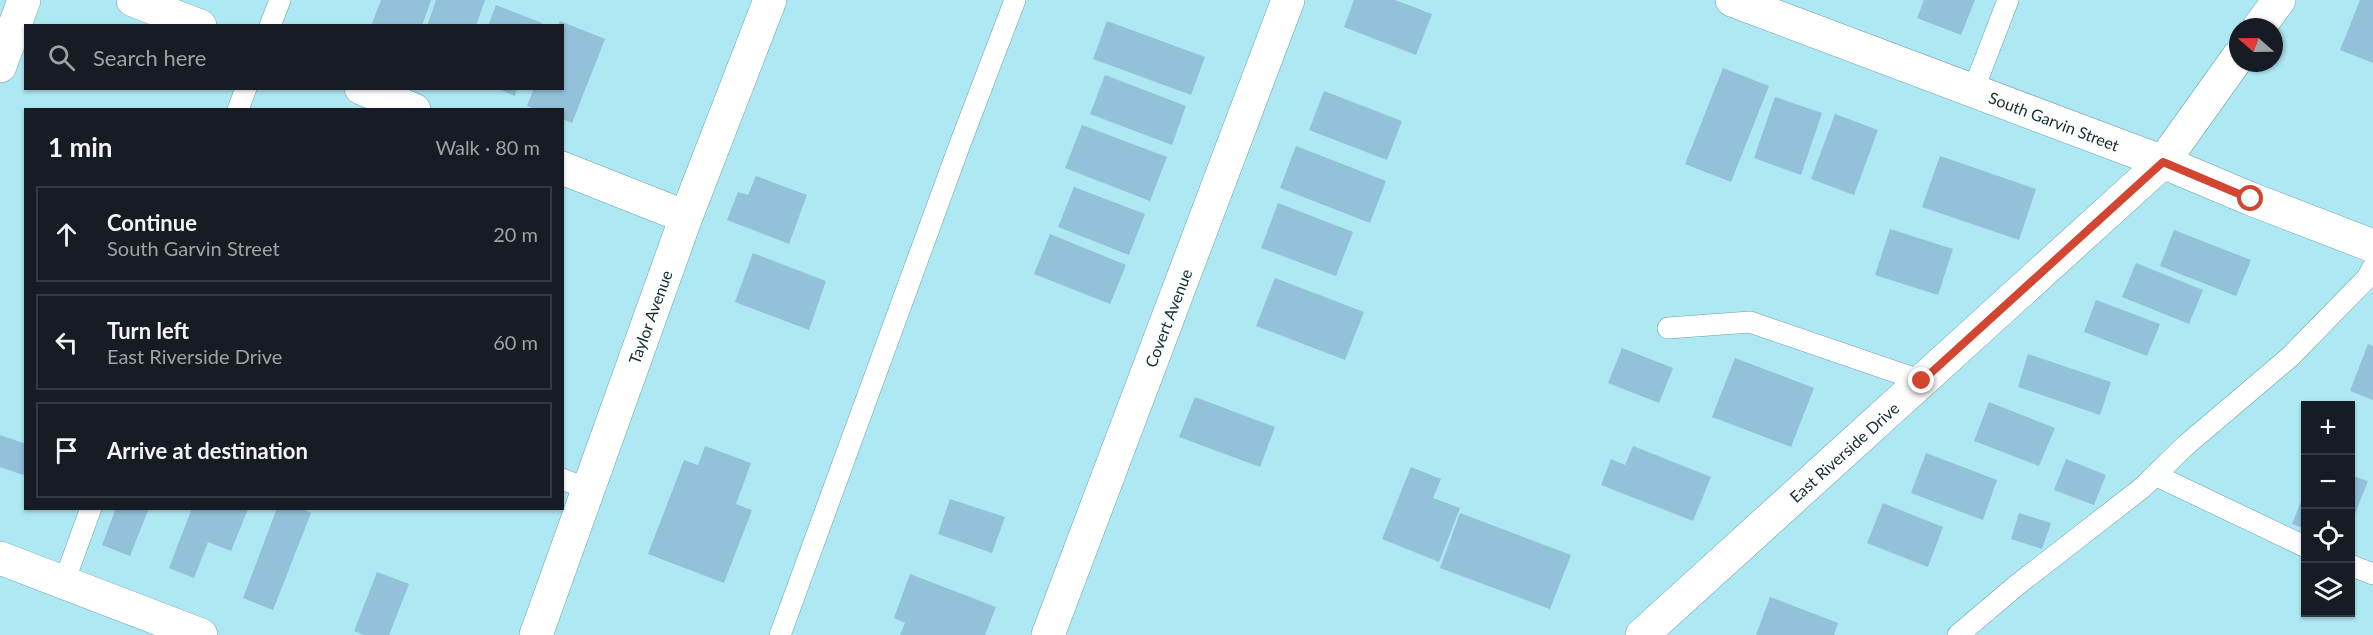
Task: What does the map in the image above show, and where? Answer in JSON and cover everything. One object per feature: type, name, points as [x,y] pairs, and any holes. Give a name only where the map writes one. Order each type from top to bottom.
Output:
[{"type":"street","points":[[0,66],[24,0]]},
{"type":"street","points":[[133,0],[195,24]]},
{"type":"street","name":"Taylor Avenue","points":[[536,635],[575,484],[686,217],[770,0]]},
{"type":"street","name":"Covert Avenue","points":[[1048,635],[1288,0]]},
{"type":"street","name":"South Garvin Street","points":[[1732,0],[2163,162],[2373,246]]},
{"type":"street","points":[[2266,18],[2279,0]]},
{"type":"street","name":"East Riverside Drive","points":[[1653,631],[1922,381],[2163,162],[2229,70]]},
{"type":"street","points":[[366,90],[409,108]]},
{"type":"street","points":[[564,169],[686,217]]},
{"type":"street","points":[[0,558],[201,635]]},
{"type":"lane","points":[[271,24],[280,0]]},
{"type":"lane","points":[[780,635],[1015,0]]},
{"type":"lane","points":[[1973,91],[2008,0]]},
{"type":"lane","points":[[239,108],[245,90]]},
{"type":"lane","points":[[1958,635],[2017,585],[2142,488],[2185,446],[2291,356],[2367,278],[2373,267]]},
{"type":"lane","points":[[1668,328],[1750,322],[1922,381]]},
{"type":"lane","points":[[2154,475],[2301,545]]},
{"type":"lane","points":[[64,582],[90,510]]},
{"type":"lane","points":[[2355,567],[2373,574]]},
{"type":"building","points":[[381,0],[431,0],[423,24],[372,24]]},
{"type":"building","points":[[436,0],[485,0],[477,24],[428,24]]},
{"type":"building","points":[[1354,0],[1395,0],[1432,14],[1416,55],[1344,27]]},
{"type":"building","points":[[1924,0],[1975,0],[1961,35],[1917,18]]},
{"type":"building","points":[[2360,0],[2373,0],[2373,63],[2340,50]]},
{"type":"building","points":[[496,5],[542,23],[542,24],[489,24]]},
{"type":"building","points":[[560,21],[605,39],[572,123],[564,120],[564,108],[527,106],[533,90],[564,90],[564,24],[559,24]]},
{"type":"building","points":[[1107,21],[1205,57],[1191,95],[1093,59]]},
{"type":"building","points":[[1723,68],[1769,86],[1731,182],[1685,164]]},
{"type":"building","points":[[1105,75],[1186,106],[1172,145],[1090,114]]},
{"type":"building","points":[[501,90],[516,90],[515,96]]},
{"type":"building","points":[[1324,91],[1402,121],[1387,160],[1309,130]]},
{"type":"building","points":[[1775,97],[1822,113],[1801,175],[1754,158]]},
{"type":"building","points":[[1835,114],[1878,130],[1854,195],[1811,179]]},
{"type":"building","points":[[1082,125],[1167,157],[1150,201],[1065,168]]},
{"type":"building","points":[[1296,146],[1386,181],[1370,223],[1280,188]]},
{"type":"building","points":[[1940,156],[2036,189],[2019,240],[1922,207]]},
{"type":"building","points":[[756,176],[807,195],[789,244],[727,220],[738,192],[748,195]]},
{"type":"building","points":[[1074,187],[1145,214],[1129,255],[1058,227]]},
{"type":"building","points":[[1278,203],[1353,232],[1336,276],[1261,248]]},
{"type":"building","points":[[1890,229],[1953,249],[1938,295],[1875,275]]},
{"type":"building","points":[[2174,230],[2251,260],[2236,296],[2160,266]]},
{"type":"building","points":[[1050,234],[1126,265],[1110,304],[1034,274]]},
{"type":"building","points":[[753,253],[826,281],[809,330],[735,302]]},
{"type":"building","points":[[2136,263],[2203,290],[2189,324],[2122,297]]},
{"type":"building","points":[[1275,278],[1364,312],[1345,360],[1256,326]]},
{"type":"building","points":[[2096,300],[2160,324],[2147,356],[2084,332]]},
{"type":"building","points":[[2368,344],[2373,346],[2373,400],[2350,391]]},
{"type":"building","points":[[1622,348],[1673,368],[1659,403],[1608,383]]},
{"type":"building","points":[[2028,354],[2111,382],[2100,415],[2018,387]]},
{"type":"building","points":[[1735,358],[1814,388],[1791,447],[1712,417]]},
{"type":"building","points":[[1195,397],[1275,427],[1260,467],[1179,437]]},
{"type":"building","points":[[1989,402],[2055,428],[2039,466],[1974,441]]},
{"type":"building","points":[[0,435],[24,443],[23,475],[0,467]]},
{"type":"building","points":[[705,446],[751,463],[736,504],[752,510],[724,583],[648,554],[684,460],[698,465]]},
{"type":"building","points":[[1633,446],[1711,477],[1693,521],[1601,485],[1611,459],[1625,465]]},
{"type":"building","points":[[1926,453],[1997,480],[1983,520],[1911,493]]},
{"type":"building","points":[[2066,459],[2106,475],[2094,505],[2054,490]]},
{"type":"building","points":[[1411,467],[1441,479],[1433,498],[1460,508],[1439,562],[1382,539]]},
{"type":"building","points":[[2355,477],[2368,481],[2355,514]]},
{"type":"building","points":[[950,499],[1005,517],[992,553],[938,534]]},
{"type":"building","points":[[2301,501],[2301,527],[2292,524]]},
{"type":"building","points":[[1883,503],[1943,527],[1928,567],[1867,543]]},
{"type":"building","points":[[115,510],[148,510],[130,556],[102,545]]},
{"type":"building","points":[[191,510],[248,510],[231,551],[208,542],[194,578],[169,568]]},
{"type":"building","points":[[276,510],[305,510],[311,513],[273,610],[243,598]]},
{"type":"building","points":[[1460,513],[1571,555],[1550,609],[1440,568]]},
{"type":"building","points":[[2019,513],[2051,523],[2042,549],[2011,539]]},
{"type":"building","points":[[377,572],[409,584],[389,635],[364,635],[354,631]]},
{"type":"building","points":[[910,574],[996,607],[985,635],[900,635],[905,623],[894,618]]},
{"type":"building","points":[[1770,597],[1838,623],[1834,635],[1756,635]]},
{"type":"route","points":[[1922,381],[2163,162],[2251,199]]}]
